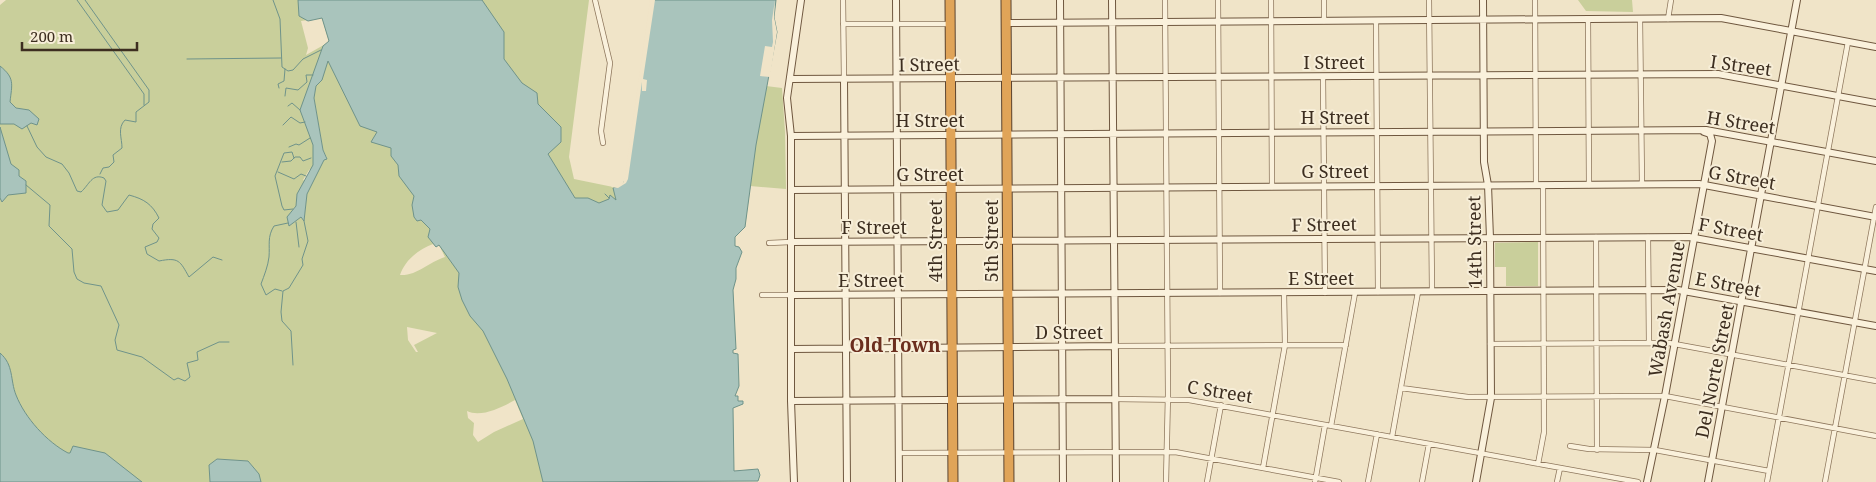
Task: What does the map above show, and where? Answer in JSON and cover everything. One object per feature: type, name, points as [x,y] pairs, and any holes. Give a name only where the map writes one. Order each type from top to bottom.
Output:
[{"type":"highway","name":"4th Street","points":[[950,0],[952,482]]},
{"type":"highway","name":"5th Street","points":[[1006,0],[1009,482]]},
{"type":"street","points":[[595,0],[610,62],[601,131],[603,143]]},
{"type":"street","points":[[794,482],[791,136],[787,98],[801,0]]},
{"type":"street","points":[[843,0],[847,482]]},
{"type":"street","points":[[896,0],[899,482]]},
{"type":"street","points":[[1060,0],[1063,482]]},
{"type":"street","points":[[1112,0],[1116,482]]},
{"type":"street","points":[[1165,0],[1168,293],[1168,452],[1166,482]]},
{"type":"street","points":[[1218,0],[1220,293]]},
{"type":"street","points":[[1271,0],[1272,186]]},
{"type":"street","points":[[1324,0],[1324,21]]},
{"type":"street","points":[[1430,0],[1432,292]]},
{"type":"street","name":"14th Street","points":[[1476,482],[1491,398],[1490,238],[1483,131],[1483,0]]},
{"type":"street","points":[[1535,0],[1536,132],[1543,238],[1544,344],[1544,432],[1538,464]]},
{"type":"street","points":[[1668,19],[1671,0]]},
{"type":"street","name":"Del Norte Street","points":[[1708,482],[1797,0]]},
{"type":"street","points":[[1588,19],[1589,185]]},
{"type":"street","points":[[1640,19],[1642,184]]},
{"type":"street","points":[[1006,23],[1728,19],[1876,47]]},
{"type":"street","points":[[1376,21],[1378,292]]},
{"type":"street","points":[[843,24],[950,24]]},
{"type":"street","points":[[1767,482],[1848,42]]},
{"type":"street","name":"I Street","points":[[790,79],[896,80],[1718,74],[1876,103]]},
{"type":"street","points":[[1323,77],[1325,293]]},
{"type":"street","points":[[1684,130],[1706,132],[1711,136],[1712,141]]},
{"type":"street","name":"H Street","points":[[791,136],[1714,130],[1738,136],[1876,160]]},
{"type":"street","points":[[1712,141],[1718,134],[1738,136]]},
{"type":"street","name":"Wabash Avenue","points":[[1647,482],[1655,450],[1712,141]]},
{"type":"street","name":"G Street","points":[[791,190],[1704,185],[1875,216]]},
{"type":"street","points":[[1825,482],[1876,207]]},
{"type":"street","points":[[1648,237],[1649,343]]},
{"type":"street","name":"F Street","points":[[769,243],[1379,238],[1694,238],[1876,271]]},
{"type":"street","points":[[1596,238],[1597,450]]},
{"type":"street","name":"E Street","points":[[762,295],[1685,291],[1876,326]]},
{"type":"street","points":[[1315,480],[1346,345],[1355,292]]},
{"type":"street","points":[[1392,437],[1418,292]]},
{"type":"street","points":[[1263,468],[1285,345],[1284,293]]},
{"type":"street","points":[[1490,344],[1675,344],[1876,381]]},
{"type":"street","name":"D Street","points":[[792,349],[1346,345]]},
{"type":"street","points":[[1400,388],[1465,397],[1491,398],[1665,396],[1876,436]]},
{"type":"street","name":"C Street","points":[[792,401],[1184,399],[1638,482]]},
{"type":"street","points":[[1207,482],[1221,405]]},
{"type":"street","points":[[1368,482],[1377,434]]},
{"type":"street","points":[[1422,482],[1429,444]]},
{"type":"street","points":[[1570,446],[1597,450],[1655,450],[1769,470]]},
{"type":"street","points":[[899,453],[1168,452],[1263,468],[1315,480],[1339,482]]},
{"type":"street","points":[[1557,482],[1560,468]]},
{"type":"street","points":[[1602,482],[1603,476]]},
{"type":"green space","points":[[6,0],[312,0],[315,10],[321,11],[328,23],[332,43],[331,47],[321,51],[319,75],[309,97],[300,110],[305,120],[311,116],[307,108],[310,103],[313,106],[318,166],[309,170],[303,180],[305,181],[297,194],[296,206],[290,213],[299,211],[299,215],[288,222],[289,226],[301,217],[304,220],[306,204],[301,199],[301,191],[310,175],[317,172],[327,158],[323,150],[314,98],[316,86],[323,75],[324,52],[328,53],[367,119],[395,139],[431,222],[461,264],[465,277],[500,337],[525,398],[543,427],[556,482],[261,482],[258,474],[248,461],[217,459],[209,465],[210,482],[7,482],[0,475],[0,5]],"holes":[[[322,18],[329,42],[306,55],[308,48],[301,21]],[[433,244],[436,247],[439,245],[445,257],[417,271],[400,275],[409,260]],[[407,327],[437,333],[414,345],[418,352],[416,352],[408,340]],[[515,400],[523,419],[494,432],[478,442],[473,435],[474,423],[468,418],[467,411],[479,413],[498,408]]]},
{"type":"green space","points":[[448,0],[589,0],[569,157],[574,179],[618,188],[608,260]]},
{"type":"green space","points":[[1578,0],[1632,0],[1633,12],[1586,11]]},
{"type":"green space","points":[[768,77],[766,86],[782,88],[786,189],[750,186],[745,227],[736,235],[743,149]]},
{"type":"green space","points":[[1538,242],[1538,286],[1506,286],[1506,267],[1495,267],[1495,243]]},
{"type":"water","points":[[298,0],[482,0],[504,32],[504,59],[522,83],[537,93],[538,104],[561,127],[561,142],[548,154],[575,198],[588,198],[599,203],[609,199],[610,195],[616,200],[613,188],[623,184],[627,175],[653,0],[776,0],[774,17],[777,32],[756,145],[745,227],[735,237],[735,246],[739,247],[742,252],[736,268],[733,290],[736,349],[733,350],[733,353],[738,354],[739,386],[735,396],[738,396],[738,401],[743,401],[743,404],[733,408],[734,471],[758,469],[760,475],[758,481],[543,482],[533,441],[507,379],[483,331],[470,316],[462,300],[458,287],[459,273],[439,245],[436,247],[428,237],[430,229],[421,220],[417,221],[414,217],[412,205],[414,196],[399,176],[398,165],[391,156],[391,148],[371,142],[377,132],[360,126],[328,61],[322,80],[316,86],[314,98],[323,150],[327,159],[324,160],[307,194],[304,221],[301,217],[289,226],[287,217],[296,206],[297,194],[313,165],[313,145],[300,110],[323,46],[329,41],[322,18],[308,21],[299,16]]},
{"type":"water","points":[[0,66],[10,78],[10,102],[16,108],[29,110],[39,119],[37,125],[31,123],[22,129],[14,124],[0,124]]},
{"type":"water","points":[[0,127],[11,164],[19,170],[19,176],[26,181],[26,193],[8,195],[2,202],[0,198]]},
{"type":"water","points":[[0,353],[10,368],[14,389],[20,404],[31,421],[52,443],[68,453],[70,453],[73,446],[105,453],[142,482],[0,482]]},
{"type":"water","points":[[217,459],[248,461],[259,474],[261,482],[210,482],[209,465]]},
{"type":"pier","points":[[650,0],[655,0],[643,79],[647,80],[646,91],[642,91],[642,82],[628,179],[626,183],[618,188],[611,187],[614,184],[623,183],[625,175]]},
{"type":"pier","points":[[775,0],[774,17],[777,32],[770,77],[760,76],[765,46],[772,47],[773,42],[772,20]]},
{"type":"waterway","points":[[77,0],[144,94],[144,105]]},
{"type":"waterway","points":[[85,0],[149,90],[149,102],[136,112],[136,122],[125,120],[121,126],[122,148],[113,155],[114,162],[109,167],[103,168],[100,174]]},
{"type":"waterway","points":[[273,0],[280,19],[282,67],[288,71],[293,70],[303,59],[321,50]]},
{"type":"waterway","points":[[187,59],[281,58]]},
{"type":"waterway","points":[[279,88],[278,84],[284,81],[285,69]]},
{"type":"waterway","points":[[285,96],[286,88],[298,90],[307,82],[306,75],[313,75]]},
{"type":"waterway","points":[[288,106],[292,103],[300,110]]},
{"type":"waterway","points":[[283,125],[291,117],[300,123],[305,122]]},
{"type":"waterway","points":[[27,126],[37,147],[46,157],[62,164],[69,173],[77,191],[81,192],[96,177],[104,178],[106,181],[102,205],[107,212],[118,210],[129,195],[143,200],[153,209],[159,218],[153,224],[152,229],[159,238],[157,242],[145,247],[147,254],[159,261],[175,260],[181,264],[189,277],[213,257],[222,260]]},
{"type":"waterway","points":[[289,147],[296,144],[299,145],[310,138]]},
{"type":"waterway","points":[[293,209],[284,210],[275,176],[284,153],[292,152],[294,158]]},
{"type":"waterway","points":[[282,162],[291,161],[295,157],[300,157],[303,161],[311,158]]},
{"type":"waterway","points":[[278,172],[294,179],[301,174],[306,176]]},
{"type":"waterway","points":[[26,185],[50,205],[49,226],[72,249],[74,272],[77,279],[84,283],[101,286],[119,325],[115,340],[117,350],[142,357],[174,380],[178,378],[185,381],[190,377],[187,363],[198,360],[197,352],[219,342],[229,342]]},
{"type":"waterway","points":[[605,194],[609,198]]},
{"type":"waterway","points":[[293,365],[291,331],[282,321],[281,312],[283,291],[289,288],[303,265],[302,259],[308,241],[304,221]]},
{"type":"waterway","points":[[296,222],[299,247]]},
{"type":"waterway","points":[[282,291],[275,289],[266,295],[261,284],[266,271],[272,230],[274,226],[288,223]]},
{"type":"district","name":"Old Town","points":[[895,345]]}]
